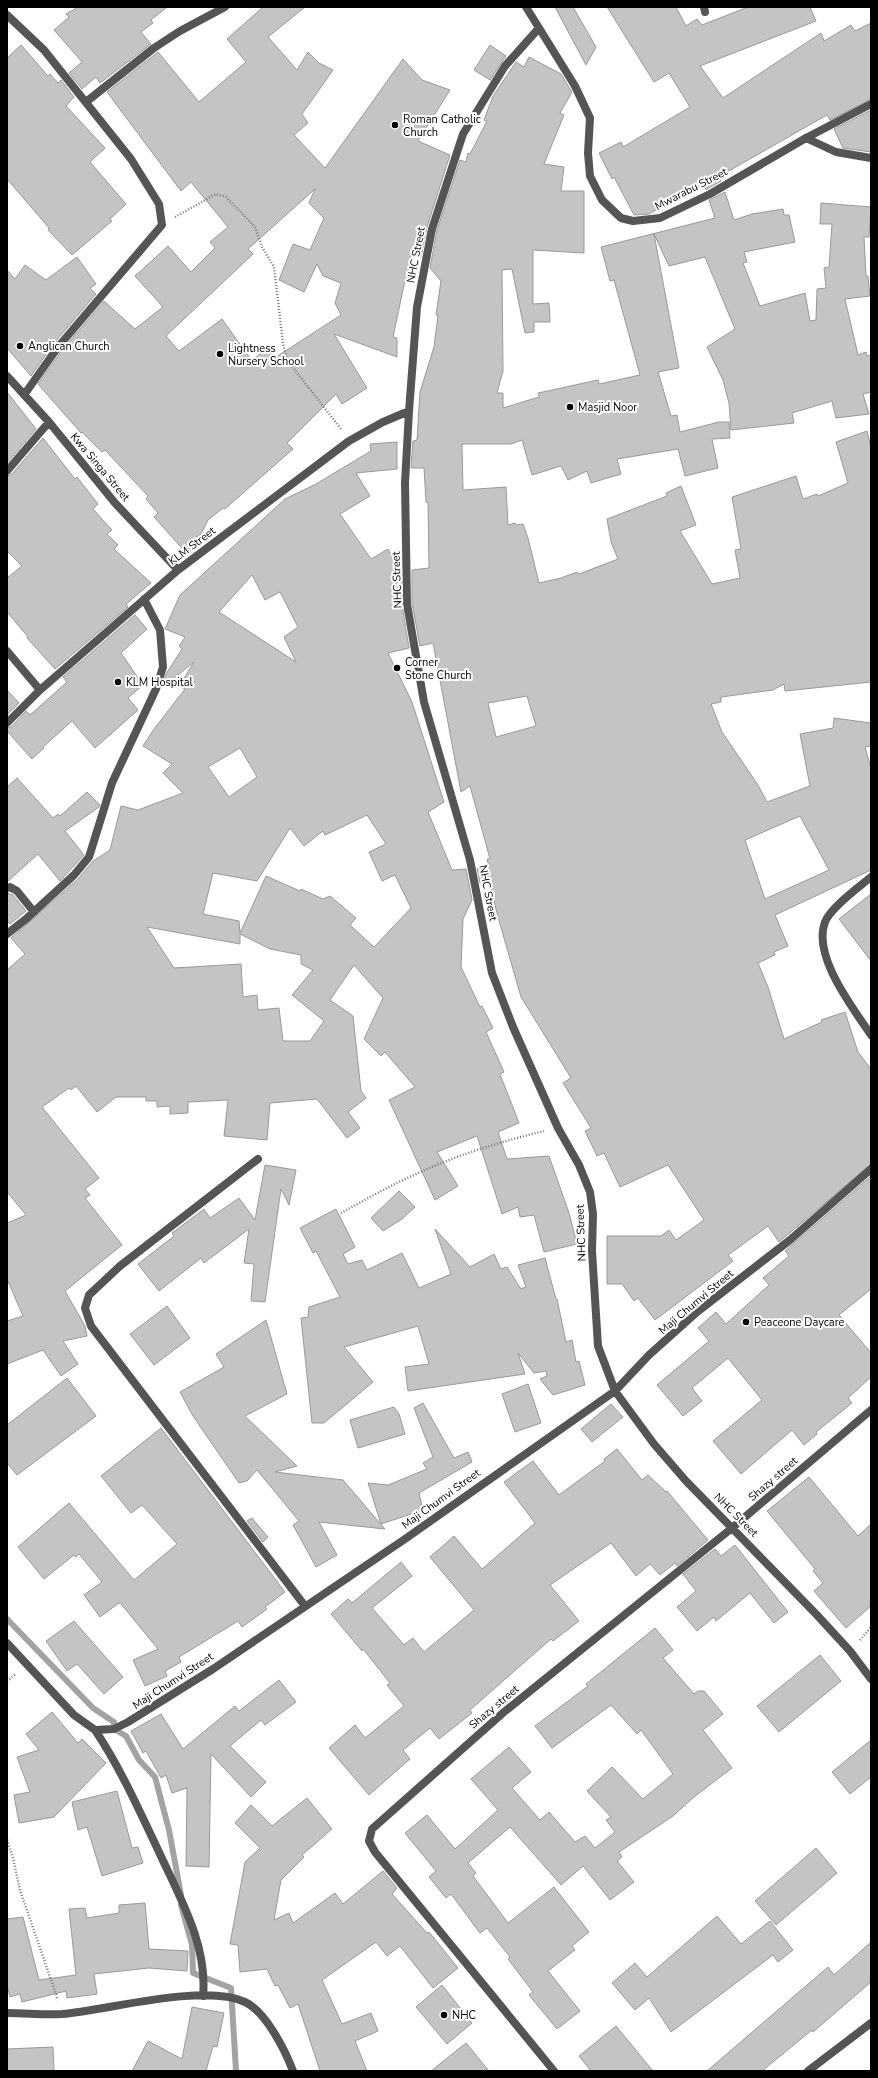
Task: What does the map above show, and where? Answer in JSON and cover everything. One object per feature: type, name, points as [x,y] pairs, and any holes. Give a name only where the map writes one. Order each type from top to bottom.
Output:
[{"type":"street","points":[[86,102],[154,48],[180,31],[225,7]]},
{"type":"street","name":"Mwarabu Street","points":[[526,7],[575,86],[590,118],[588,153],[590,176],[602,200],[621,218],[633,221],[660,218],[710,194],[806,138],[871,104]]},
{"type":"street","points":[[7,15],[44,50],[147,182],[159,204],[162,225],[58,347],[24,395]]},
{"type":"street","name":"NHC Street","points":[[538,28],[505,66],[463,134],[432,228],[417,307],[405,483],[407,604],[424,702],[470,860],[492,973],[512,1027],[558,1128],[579,1165],[590,1192],[593,1214],[592,1251],[598,1346],[616,1391],[654,1444],[686,1481],[769,1563],[850,1651],[871,1679]]},
{"type":"street","points":[[806,138],[836,152],[871,158]]},
{"type":"street","name":"Kwa Singa Street","points":[[7,376],[49,422],[115,502],[178,570]]},
{"type":"street","name":"KLM Street","points":[[7,723],[40,690],[178,570],[349,441],[384,422],[409,411]]},
{"type":"street","points":[[7,471],[49,422]]},
{"type":"street","points":[[7,934],[34,912],[74,875],[89,857],[112,783],[156,689],[163,667],[160,630],[144,599]]},
{"type":"street","points":[[7,651],[40,690]]},
{"type":"street","points":[[871,877],[846,898],[825,921],[823,940],[827,961],[871,1035]]},
{"type":"street","points":[[7,888],[10,887],[16,891],[34,912]]},
{"type":"street","points":[[258,1159],[120,1266],[89,1295],[85,1308],[92,1326],[305,1606]]},
{"type":"street","name":"Maji Chumvi Street","points":[[95,1730],[114,1729],[128,1722],[213,1669],[616,1391],[649,1355],[697,1312],[790,1240],[871,1169]]},
{"type":"street","name":"Shazy street","points":[[554,2071],[370,1846],[369,1836],[372,1829],[504,1712],[732,1528],[871,1410]]},
{"type":"street","points":[[7,1643],[74,1715],[95,1730],[124,1776],[187,1916],[200,1957],[204,1978],[202,1996]]},
{"type":"street","points":[[7,2013],[62,2014],[120,2004],[202,1996],[231,1996],[247,2003],[259,2012],[287,2056],[293,2071]]},
{"type":"street","points":[[808,2071],[871,2023]]},
{"type":"path","points":[[162,225],[203,200],[216,194],[226,197],[255,227],[262,247],[274,267],[283,343],[287,360],[329,412],[349,441]]},
{"type":"path","points":[[341,1213],[414,1174],[497,1143],[558,1128]]},
{"type":"path","points":[[7,1840],[13,1858],[20,1890],[54,1985],[62,2014]]},
{"type":"building","points":[[78,7],[167,7],[151,20],[153,23],[141,32],[151,44],[100,83],[96,77],[82,89],[69,73],[82,62],[54,30],[69,17],[66,14]]},
{"type":"building","points":[[263,7],[305,7],[268,37],[297,70],[308,52],[319,63],[333,70],[302,114],[308,123],[294,135],[325,168],[403,59],[422,80],[450,90],[418,141],[450,155],[427,227],[421,257],[416,251],[404,285],[393,337],[397,338],[397,357],[334,334],[367,388],[342,404],[336,394],[287,443],[293,449],[225,509],[223,508],[208,520],[201,534],[195,538],[197,541],[188,555],[154,517],[158,513],[146,499],[148,496],[105,450],[102,452],[82,432],[81,433],[38,384],[62,350],[104,301],[135,329],[163,307],[135,276],[168,246],[191,272],[215,248],[210,242],[228,227],[191,182],[181,191],[107,92],[158,52],[199,102],[246,62],[227,39]],"holes":[[[315,189],[309,203],[324,218],[310,250],[293,244],[279,280],[304,292],[317,264],[323,276],[341,283],[335,303],[341,315],[276,357],[267,347],[252,361],[222,319],[179,351],[166,336],[253,254],[248,249]]]},
{"type":"building","points":[[555,7],[573,7],[596,47],[586,65]]},
{"type":"building","points":[[607,7],[676,7],[686,26],[697,19],[702,25],[748,7],[810,7],[816,21],[700,66],[723,98],[821,33],[824,41],[851,25],[855,31],[871,23],[871,99],[830,120],[827,115],[720,176],[721,181],[706,190],[704,183],[649,214],[634,215],[614,177],[612,179],[599,153],[621,142],[623,147],[690,107],[669,73],[654,82]]},
{"type":"building","points":[[21,45],[48,76],[50,74],[58,83],[61,80],[74,97],[66,106],[105,148],[90,162],[126,204],[110,219],[112,221],[72,255],[48,230],[49,228],[7,179],[7,58]]},
{"type":"building","points":[[490,45],[506,56],[490,80],[474,70]]},
{"type":"building","points":[[529,57],[561,74],[572,92],[560,113],[564,115],[544,164],[564,167],[561,191],[584,191],[584,253],[533,250],[533,304],[549,303],[550,322],[534,322],[534,332],[525,333],[512,269],[502,270],[503,371],[497,393],[503,393],[503,408],[539,397],[538,393],[598,380],[599,384],[640,375],[614,280],[610,281],[601,247],[715,218],[709,200],[725,192],[734,220],[752,214],[783,209],[784,215],[789,215],[795,242],[744,252],[747,262],[743,263],[760,306],[805,293],[810,321],[816,320],[817,289],[826,288],[824,268],[829,267],[832,224],[820,224],[821,203],[871,207],[869,237],[864,237],[866,276],[868,276],[870,296],[845,299],[858,355],[866,352],[867,356],[871,355],[871,392],[863,394],[869,414],[836,418],[832,401],[792,413],[794,423],[731,430],[729,403],[723,380],[707,347],[735,329],[705,257],[669,266],[654,234],[679,368],[658,372],[671,416],[677,415],[680,432],[719,422],[729,422],[730,438],[712,439],[718,468],[685,476],[678,449],[617,459],[621,474],[591,483],[587,471],[568,480],[561,466],[532,475],[522,440],[511,444],[462,444],[463,490],[506,487],[508,525],[515,523],[516,525],[523,524],[539,583],[561,578],[577,572],[579,574],[618,559],[611,542],[607,519],[667,496],[666,493],[681,486],[696,525],[680,531],[712,584],[740,578],[735,550],[741,549],[732,497],[796,476],[803,499],[817,494],[818,496],[848,483],[836,442],[867,431],[871,447],[871,682],[785,691],[784,684],[773,690],[721,697],[721,702],[711,704],[722,732],[758,785],[767,802],[810,786],[800,734],[833,728],[834,718],[871,723],[871,746],[865,747],[871,768],[871,870],[775,915],[788,946],[774,952],[775,955],[758,963],[768,987],[784,1039],[822,1022],[821,1020],[845,1012],[858,1052],[871,1069],[871,1164],[779,1242],[768,1226],[728,1255],[733,1261],[655,1320],[638,1298],[634,1301],[622,1284],[607,1284],[607,1236],[661,1236],[669,1230],[676,1240],[704,1220],[668,1165],[620,1187],[604,1153],[597,1156],[585,1131],[591,1128],[563,1083],[571,1078],[521,997],[498,917],[486,868],[480,883],[477,868],[489,867],[487,859],[490,859],[470,786],[461,792],[433,643],[420,646],[412,603],[412,570],[429,568],[428,502],[426,502],[424,468],[411,468],[413,441],[417,440],[420,392],[434,347],[438,315],[436,315],[441,281],[430,268],[437,230],[460,160],[466,162],[468,153],[470,154],[487,121],[484,120],[493,96],[516,62],[524,67]],"holes":[[[527,696],[536,726],[496,737],[488,703]],[[800,816],[829,870],[765,899],[745,840]]]},
{"type":"building","points":[[871,110],[871,152],[843,148],[834,129]]},
{"type":"building","points":[[77,257],[96,284],[90,288],[96,294],[54,343],[31,376],[7,348],[7,270],[15,279],[25,265],[46,280]]},
{"type":"building","points":[[7,392],[36,429],[7,463]]},
{"type":"building","points":[[43,438],[75,479],[77,477],[98,504],[93,509],[112,530],[107,534],[118,545],[114,549],[151,583],[126,604],[128,607],[55,669],[27,638],[28,637],[7,612],[7,578],[22,566],[7,551],[7,476],[11,475]]},
{"type":"building","points":[[397,442],[397,469],[356,473],[370,496],[340,514],[371,559],[388,549],[401,570],[402,605],[409,648],[388,653],[412,702],[444,802],[428,812],[452,870],[466,869],[472,900],[463,919],[461,967],[480,1007],[482,1006],[493,1028],[486,1032],[504,1072],[500,1074],[519,1123],[498,1132],[507,1159],[549,1156],[569,1213],[577,1244],[544,1252],[534,1215],[520,1217],[518,1207],[502,1214],[477,1136],[437,1152],[458,1186],[435,1200],[389,1100],[415,1087],[385,1052],[381,1056],[364,1039],[383,998],[354,965],[330,1000],[353,1016],[361,1091],[366,1098],[348,1112],[360,1128],[347,1138],[317,1099],[270,1103],[267,1140],[224,1136],[228,1100],[188,1102],[188,1113],[170,1114],[170,1106],[157,1107],[157,1101],[146,1101],[146,1097],[116,1097],[97,1112],[76,1086],[71,1090],[69,1088],[42,1107],[99,1178],[85,1189],[90,1195],[85,1198],[122,1245],[65,1291],[85,1326],[87,1336],[63,1341],[78,1364],[61,1376],[43,1350],[7,1364],[7,1321],[23,1316],[7,1279],[7,1223],[26,1215],[7,1192],[7,970],[25,954],[11,938],[78,879],[93,861],[110,850],[121,806],[138,810],[183,793],[163,773],[172,764],[143,746],[154,729],[185,689],[179,686],[194,662],[162,688],[166,674],[182,649],[179,646],[185,637],[165,629],[180,595],[285,499],[316,484],[371,451],[370,444]],"holes":[[[252,575],[265,600],[280,592],[298,627],[284,637],[296,662],[219,612]],[[240,748],[257,777],[229,797],[208,767]],[[367,815],[386,844],[369,852],[382,881],[395,875],[411,908],[374,947],[350,925],[356,918],[330,896],[323,899],[266,876],[240,933],[239,921],[203,914],[213,873],[257,881],[290,828],[304,846],[323,831],[325,835]],[[147,927],[240,944],[240,934],[270,949],[301,955],[301,964],[313,970],[292,995],[324,1021],[310,1041],[283,1041],[279,1008],[258,1010],[257,995],[243,997],[241,964],[174,968]]]},
{"type":"building","points":[[135,615],[147,629],[121,653],[143,685],[128,698],[138,710],[95,748],[72,721],[32,759],[7,731],[7,728],[11,727],[26,711],[30,715],[67,682],[63,677]]},
{"type":"building","points":[[7,690],[19,703],[7,715]]},
{"type":"building","points":[[17,778],[53,818],[58,814],[60,816],[87,792],[100,805],[65,831],[84,855],[60,881],[38,854],[7,882],[7,787]]},
{"type":"building","points":[[7,893],[13,895],[26,911],[10,924],[7,921]]},
{"type":"building","points":[[871,894],[871,961],[839,919]]},
{"type":"building","points":[[265,1165],[296,1170],[289,1205],[281,1189],[265,1302],[251,1301],[254,1264],[244,1263],[249,1229],[204,1263],[201,1258],[159,1291],[138,1264],[174,1236],[172,1233],[204,1209],[210,1218],[239,1198],[255,1220]]},
{"type":"building","points":[[871,1176],[871,1289],[839,1315],[871,1353],[871,1377],[848,1398],[852,1403],[816,1432],[817,1434],[804,1445],[792,1430],[741,1474],[713,1441],[762,1400],[728,1358],[692,1388],[702,1401],[683,1416],[657,1385],[709,1341],[698,1328],[716,1312],[726,1324],[769,1285],[763,1278],[789,1256],[785,1251]]},
{"type":"building","points":[[399,1191],[415,1207],[402,1219],[383,1231],[371,1218]]},
{"type":"building","points":[[336,1209],[355,1247],[343,1254],[348,1264],[362,1260],[367,1270],[402,1253],[419,1288],[451,1274],[435,1229],[470,1267],[494,1254],[501,1269],[507,1267],[521,1289],[526,1287],[518,1265],[545,1258],[557,1299],[566,1342],[572,1340],[576,1362],[579,1361],[585,1385],[553,1395],[540,1379],[547,1376],[546,1371],[534,1373],[518,1353],[525,1374],[408,1391],[405,1367],[429,1364],[418,1326],[344,1347],[373,1382],[324,1423],[312,1423],[301,1318],[308,1317],[309,1307],[340,1297],[316,1251],[313,1253],[300,1228]]},
{"type":"building","points":[[167,1306],[190,1338],[154,1365],[130,1334]]},
{"type":"building","points":[[266,1320],[287,1394],[245,1416],[297,1466],[275,1472],[343,1480],[385,1529],[319,1522],[337,1555],[316,1567],[293,1525],[299,1521],[257,1470],[247,1481],[239,1483],[193,1416],[180,1392],[224,1367],[216,1354]]},
{"type":"building","points":[[67,1378],[96,1416],[17,1475],[7,1463],[7,1425]]},
{"type":"building","points":[[528,1384],[541,1423],[515,1432],[502,1394]]},
{"type":"building","points":[[423,1403],[454,1458],[468,1452],[472,1462],[419,1493],[423,1510],[381,1524],[368,1483],[388,1485],[427,1469],[423,1463],[433,1457],[414,1408]]},
{"type":"building","points":[[611,1404],[623,1417],[592,1442],[581,1429]]},
{"type":"building","points":[[394,1407],[399,1414],[405,1434],[358,1448],[350,1420]]},
{"type":"building","points":[[161,1428],[285,1592],[265,1607],[267,1609],[242,1627],[238,1621],[179,1657],[181,1662],[165,1671],[167,1676],[145,1686],[133,1660],[158,1649],[121,1604],[119,1603],[100,1617],[84,1595],[102,1582],[79,1554],[76,1557],[74,1555],[44,1579],[18,1547],[69,1503],[134,1580],[177,1544],[142,1505],[131,1513],[101,1476]]},
{"type":"building","points":[[617,1449],[642,1480],[648,1475],[666,1492],[667,1491],[708,1540],[677,1566],[675,1563],[660,1575],[650,1564],[636,1576],[611,1543],[550,1585],[579,1621],[553,1641],[551,1639],[470,1710],[472,1713],[439,1739],[430,1728],[403,1750],[410,1759],[369,1795],[329,1748],[355,1725],[365,1738],[404,1706],[387,1685],[390,1683],[363,1649],[362,1651],[331,1614],[348,1599],[352,1603],[401,1562],[412,1576],[372,1608],[404,1645],[413,1638],[424,1652],[474,1610],[430,1557],[454,1536],[482,1569],[535,1523],[504,1482],[533,1461],[559,1495],[605,1461],[604,1459]]},
{"type":"building","points":[[809,1477],[858,1536],[871,1524],[871,1606],[846,1628],[814,1591],[823,1583],[813,1571],[815,1569],[767,1511]]},
{"type":"building","points":[[252,1518],[268,1537],[263,1542],[247,1521]]},
{"type":"building","points":[[735,1545],[788,1612],[774,1623],[750,1593],[716,1621],[714,1617],[697,1631],[677,1607],[696,1591],[683,1574],[715,1549],[721,1556]]},
{"type":"building","points":[[74,1621],[123,1677],[104,1694],[77,1664],[67,1671],[46,1641]]},
{"type":"building","points":[[655,1628],[673,1650],[663,1658],[694,1694],[698,1691],[704,1691],[723,1714],[703,1730],[732,1768],[694,1797],[673,1816],[619,1852],[622,1857],[617,1861],[634,1882],[610,1900],[583,1866],[561,1885],[510,1827],[468,1863],[476,1873],[473,1876],[508,1923],[554,1887],[589,1932],[572,1946],[575,1950],[548,1971],[580,2011],[557,2029],[529,1995],[533,1992],[508,1959],[510,1957],[487,1928],[480,1933],[451,1894],[446,1898],[429,1877],[436,1871],[405,1833],[427,1815],[455,1849],[498,1810],[471,1779],[509,1747],[531,1772],[512,1788],[540,1820],[549,1812],[575,1842],[585,1836],[595,1848],[615,1832],[606,1820],[611,1817],[587,1791],[612,1767],[643,1799],[673,1774],[641,1730],[637,1734],[611,1705],[552,1748],[535,1726],[588,1686],[586,1684]]},
{"type":"building","points":[[820,1655],[841,1681],[779,1732],[757,1706]]},
{"type":"building","points":[[279,1680],[296,1702],[265,1725],[261,1720],[230,1746],[266,1782],[251,1797],[211,1754],[209,1867],[186,1866],[187,1788],[172,1793],[166,1775],[161,1778],[146,1751],[143,1753],[131,1731],[161,1714],[183,1749],[235,1706],[239,1711]]},
{"type":"building","points":[[52,1712],[78,1743],[82,1739],[106,1763],[54,1817],[19,1823],[14,1795],[30,1792],[17,1757],[39,1750],[26,1734]]},
{"type":"building","points":[[871,1740],[871,1777],[850,1794],[832,1772]]},
{"type":"building","points":[[117,1791],[132,1848],[138,1847],[143,1863],[102,1876],[87,1827],[78,1830],[72,1802]]},
{"type":"building","points":[[307,1798],[332,1829],[302,1855],[304,1857],[281,1880],[274,1920],[289,1913],[293,1923],[335,1893],[343,1904],[383,1871],[397,1888],[392,1894],[427,1933],[429,1932],[458,1968],[433,1988],[400,1946],[387,1956],[376,1942],[322,1980],[342,2024],[371,2013],[378,2031],[355,2041],[367,2071],[320,2071],[298,2004],[290,2008],[278,1985],[275,1986],[267,1969],[240,1972],[238,1945],[230,1944],[245,1862],[260,1848],[235,1823],[251,1805],[272,1826]]},
{"type":"building","points":[[816,1848],[837,1873],[776,1925],[755,1901]]},
{"type":"building","points":[[145,1903],[149,1949],[188,1951],[187,1971],[149,1968],[94,1974],[97,1994],[67,1998],[66,1991],[22,2002],[20,1994],[10,1997],[7,1985],[7,1919],[23,1917],[39,1980],[76,1975],[69,1909],[85,1908],[87,1918],[119,1913],[119,1905]]},
{"type":"building","points":[[717,1916],[741,1944],[770,1921],[793,1950],[778,1962],[773,1955],[671,2032],[649,1998],[635,2010],[612,1983],[635,1963],[647,1977]]},
{"type":"building","points":[[871,1942],[871,1982],[813,2032],[812,2030],[762,2071],[707,2071],[828,1967],[834,1975]]},
{"type":"building","name":"NHC","points":[[442,1985],[472,2023],[447,2044],[416,2007]]},
{"type":"building","points":[[192,2007],[224,2013],[217,2047],[213,2046],[206,2071],[132,2071],[148,2041],[182,2059]]},
{"type":"building","points":[[616,2026],[653,2071],[591,2071],[579,2056]]},
{"type":"building","points":[[466,2043],[489,2071],[431,2071]]},
{"type":"building","points":[[53,2047],[54,2071],[7,2071],[7,2049]]},
{"type":"waterway","points":[[7,1619],[93,1708],[114,1722],[114,1729],[126,1736],[139,1760],[155,1777],[169,1830],[181,1895]]},
{"type":"waterway","points":[[181,1905],[192,1945],[193,1973],[231,1988],[236,2071]]},
{"type":"place","name":"Roman Catholic Church","points":[[395,125]]},
{"type":"place","name":"Anglican Church","points":[[20,346]]},
{"type":"place","name":"Lightness Nursery School","points":[[220,354]]},
{"type":"place","name":"Masjid Noor","points":[[570,407]]},
{"type":"place","name":"Corner Stone Church","points":[[397,668]]},
{"type":"place","name":"KLM Hospital","points":[[118,682]]},
{"type":"place","name":"Peaceone Daycare","points":[[746,1322]]},
{"type":"place","name":"NHC","points":[[444,2015]]}]
